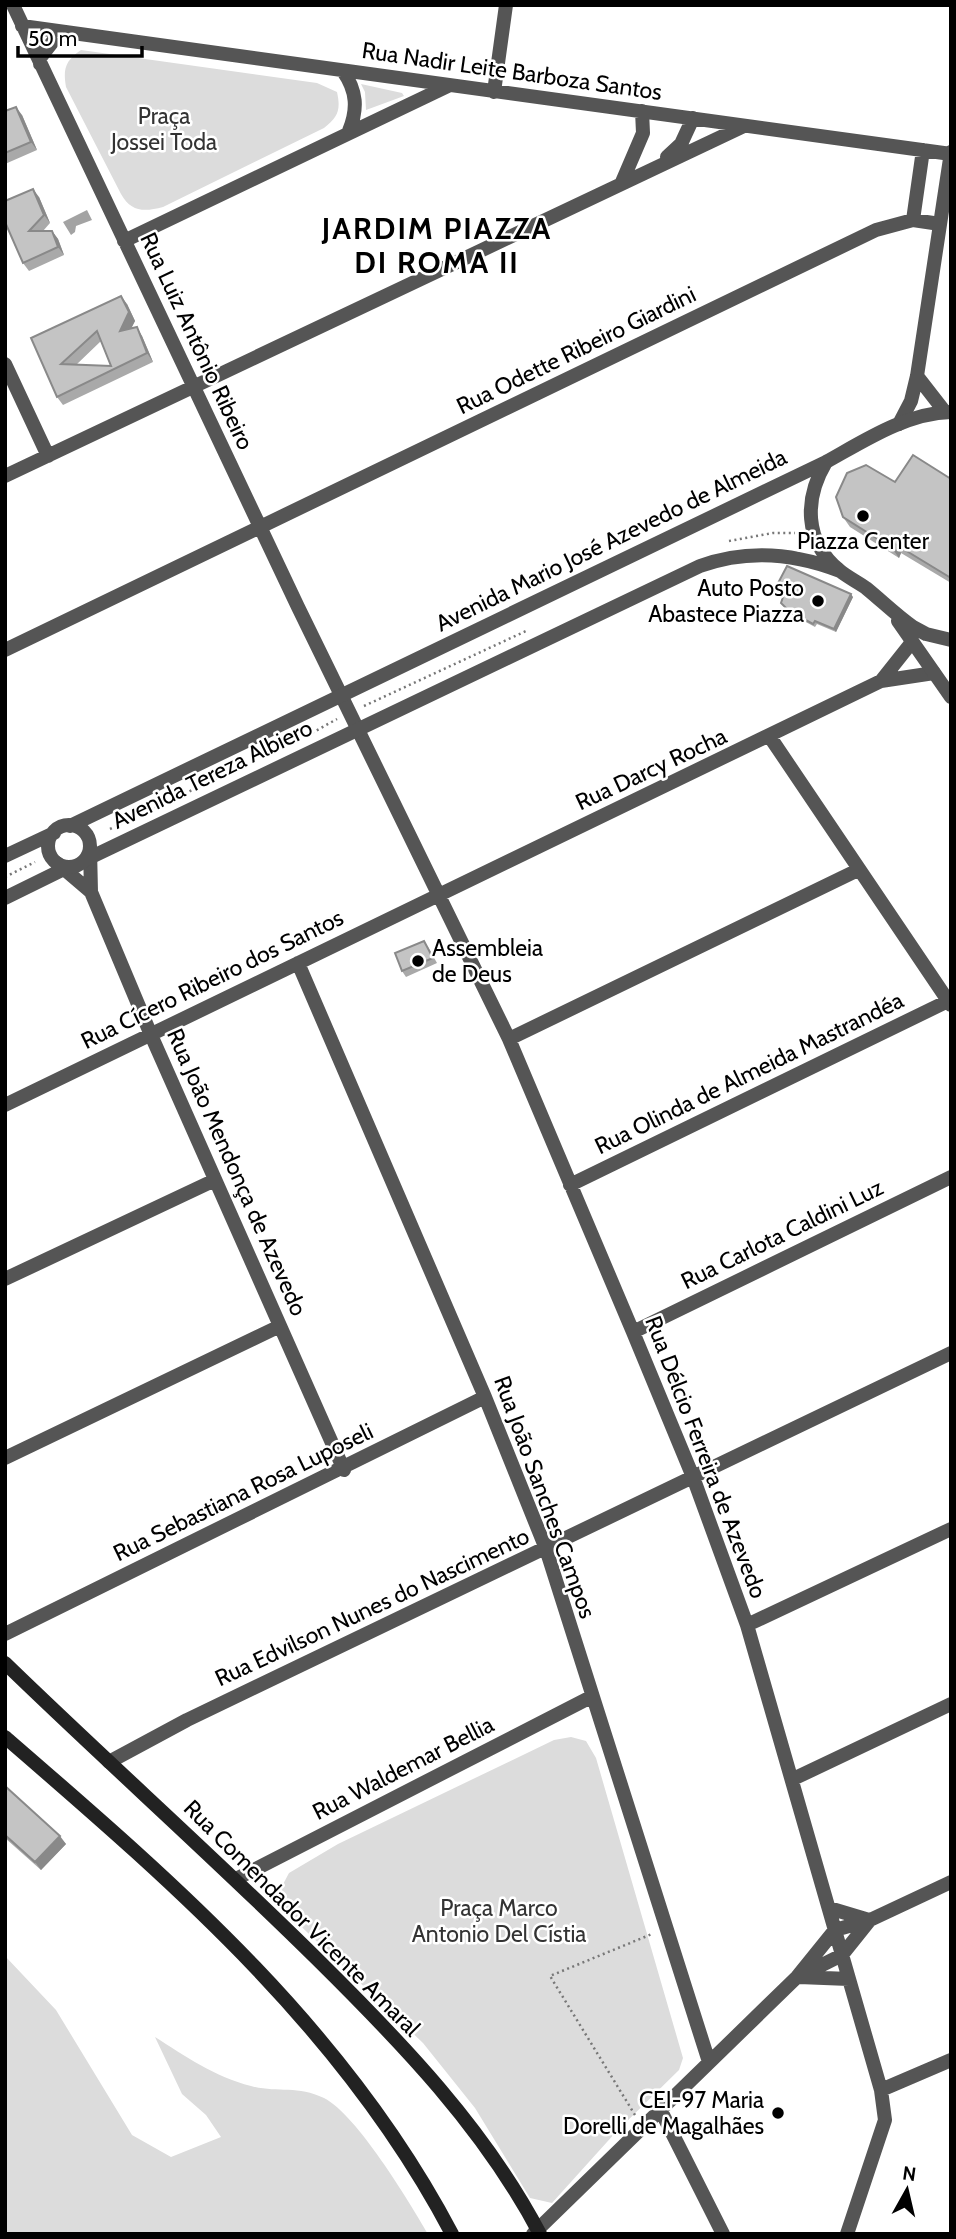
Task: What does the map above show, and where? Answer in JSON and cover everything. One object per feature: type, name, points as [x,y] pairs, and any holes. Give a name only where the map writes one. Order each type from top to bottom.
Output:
[{"type":"main road","name":"Rua Comendador Vicente Amaral","points":[[5,1663],[236,1879],[359,2001],[473,2126],[540,2233]]},
{"type":"main road","points":[[5,1737],[205,1913],[254,1962],[320,2037],[390,2132],[452,2234]]},
{"type":"street","points":[[494,92],[506,5]]},
{"type":"street","name":"Rua Nadir Leite Barboza Santos","points":[[14,15],[67,33],[951,153]]},
{"type":"street","name":"Rua Luiz Antônio Ribeiro","points":[[14,15],[40,64],[358,729]]},
{"type":"street","points":[[40,64],[40,58],[47,48],[67,33]]},
{"type":"street","points":[[343,71],[352,84],[355,98],[356,114],[349,131]]},
{"type":"street","points":[[124,241],[349,131],[450,85]]},
{"type":"street","points":[[622,182],[643,133],[642,111]]},
{"type":"street","points":[[659,165],[681,144],[693,118]]},
{"type":"street","points":[[5,477],[745,125]]},
{"type":"street","points":[[914,220],[923,150]]},
{"type":"street","points":[[899,424],[911,401],[917,376],[951,153]]},
{"type":"street","name":"Rua Odette Ribeiro Giardini","points":[[5,650],[876,230],[914,220],[940,224]]},
{"type":"street","points":[[5,365],[48,456]]},
{"type":"street","points":[[917,376],[948,412]]},
{"type":"street","name":"Avenida Mario José Azevedo de Almeida","points":[[342,695],[826,462],[899,424],[948,412]]},
{"type":"street","points":[[826,462],[814,488],[810,520],[818,543],[840,571]]},
{"type":"street","points":[[358,729],[719,559],[764,554],[807,560],[840,571],[869,590],[891,611],[926,634],[951,640]]},
{"type":"street","points":[[891,611],[951,697]]},
{"type":"street","name":"Rua Darcy Rocha","points":[[881,681],[912,642]]},
{"type":"street","name":"Rua Darcy Rocha","points":[[439,894],[770,737],[881,681],[934,673]]},
{"type":"street","name":"Avenida Tereza Albiero","points":[[70,826],[342,695]]},
{"type":"street","name":"Avenida Tereza Albiero","points":[[89,856],[358,729]]},
{"type":"street","name":"Rua Délcio Ferreira de Azevedo","points":[[358,729],[509,1039],[694,1477],[747,1625],[881,2090],[886,2120],[847,2234]]},
{"type":"street","points":[[770,737],[949,1003]]},
{"type":"street","points":[[5,856],[70,826],[84,832],[89,856],[63,866],[5,898]]},
{"type":"street","points":[[54,833],[49,847],[63,866]]},
{"type":"street","name":"Rua João Mendonça de Azevedo","points":[[89,856],[91,892],[151,1035],[344,1470]]},
{"type":"street","name":"Rua João Mendonça de Azevedo","points":[[63,866],[91,892]]},
{"type":"street","points":[[509,1039],[858,870]]},
{"type":"street","name":"Rua Cícero Ribeiro dos Santos","points":[[5,1104],[439,894]]},
{"type":"street","name":"Rua João Sanches Campos","points":[[298,963],[485,1397],[546,1549],[709,2062]]},
{"type":"street","name":"Rua Olinda de Almeida Mastrandéa","points":[[570,1185],[949,1003]]},
{"type":"street","name":"Rua Carlota Caldini Luz","points":[[633,1332],[951,1177]]},
{"type":"street","points":[[5,1279],[215,1180]]},
{"type":"street","points":[[5,1458],[280,1326]]},
{"type":"street","name":"Rua Edvilson Nunes do Nascimento","points":[[109,1762],[187,1720],[951,1353]]},
{"type":"street","name":"Rua Sebastiana Rosa Luposeli","points":[[5,1634],[344,1470],[485,1397]]},
{"type":"street","points":[[747,1625],[951,1529]]},
{"type":"street","points":[[5,1648],[20,1625]]},
{"type":"street","name":"Rua Sebastiana Rosa Luposeli","points":[[5,1628],[20,1625]]},
{"type":"street","name":"Rua Waldemar Bellia","points":[[236,1879],[591,1697]]},
{"type":"street","points":[[793,1779],[951,1704]]},
{"type":"street","points":[[540,2233],[558,2211],[797,1977],[835,1930],[870,1920],[951,1882]]},
{"type":"street","points":[[829,1908],[870,1920]]},
{"type":"street","points":[[797,1977],[842,1955],[870,1920]]},
{"type":"street","points":[[797,1977],[849,1979]]},
{"type":"street","points":[[881,2090],[951,2060]]},
{"type":"street","points":[[661,2111],[723,2234]]},
{"type":"street","points":[[524,2207],[558,2211]]},
{"type":"path","points":[[5,877],[35,862]]},
{"type":"path","points":[[643,2129],[550,1976],[665,1928]]},
{"type":"green space","name":"Praça Jossei Toda","points":[[81,50],[317,83],[337,92],[339,104],[335,117],[324,128],[163,207],[139,209],[129,204],[121,194],[66,87],[66,66]]},
{"type":"green space","points":[[361,84],[402,93],[404,96],[366,110],[365,92]]},
{"type":"green space","name":"Praça Marco Antonio Del Cístia","points":[[571,1737],[586,1741],[596,1758],[683,2058],[679,2070],[616,2132],[552,2203],[530,2198],[475,2108],[423,2043],[285,1911],[281,1888],[289,1873],[338,1844],[554,1740]]},
{"type":"green space","points":[[5,1956],[56,2010],[132,2135],[171,2157],[221,2137],[206,2115],[182,2094],[155,2037],[201,2065],[238,2082],[260,2088],[314,2094],[337,2107],[381,2160],[428,2234],[5,2234]]},
{"type":"shaded area","points":[[87,210],[92,220],[76,226],[71,235],[63,222]]},
{"type":"building","points":[[16,107],[31,142],[5,153],[5,111]]},
{"type":"building","points":[[33,189],[44,215],[29,231],[52,231],[58,247],[23,263],[5,222],[5,201]]},
{"type":"building","points":[[121,296],[129,312],[120,331],[137,327],[147,353],[57,397],[31,338]],"holes":[[[97,331],[111,366],[61,364]]]},
{"type":"building","points":[[913,455],[951,479],[951,578],[895,544],[892,548],[843,517],[836,497],[847,473],[866,465],[895,482]]},
{"type":"building","name":"Auto Posto Abastece Piazza","points":[[787,566],[851,594],[834,629],[815,621],[813,624],[789,611],[781,603],[785,591],[776,587]]},
{"type":"building","name":"Assembleia de Deus","points":[[424,941],[433,958],[402,971],[395,953]]},
{"type":"building","points":[[5,1786],[60,1836],[35,1862],[5,1835]]},
{"type":"place","name":"Piazza Center","points":[[863,516]]},
{"type":"place","name":"Auto Posto Abastece Piazza","points":[[818,601]]},
{"type":"place","name":"Assembleia de Deus","points":[[418,961]]},
{"type":"place","name":"CEI-97 Maria Dorelli de Magalhães","points":[[778,2113]]},
{"type":"district","name":"JARDIM PIAZZA DI ROMA II","points":[[437,246]]}]
